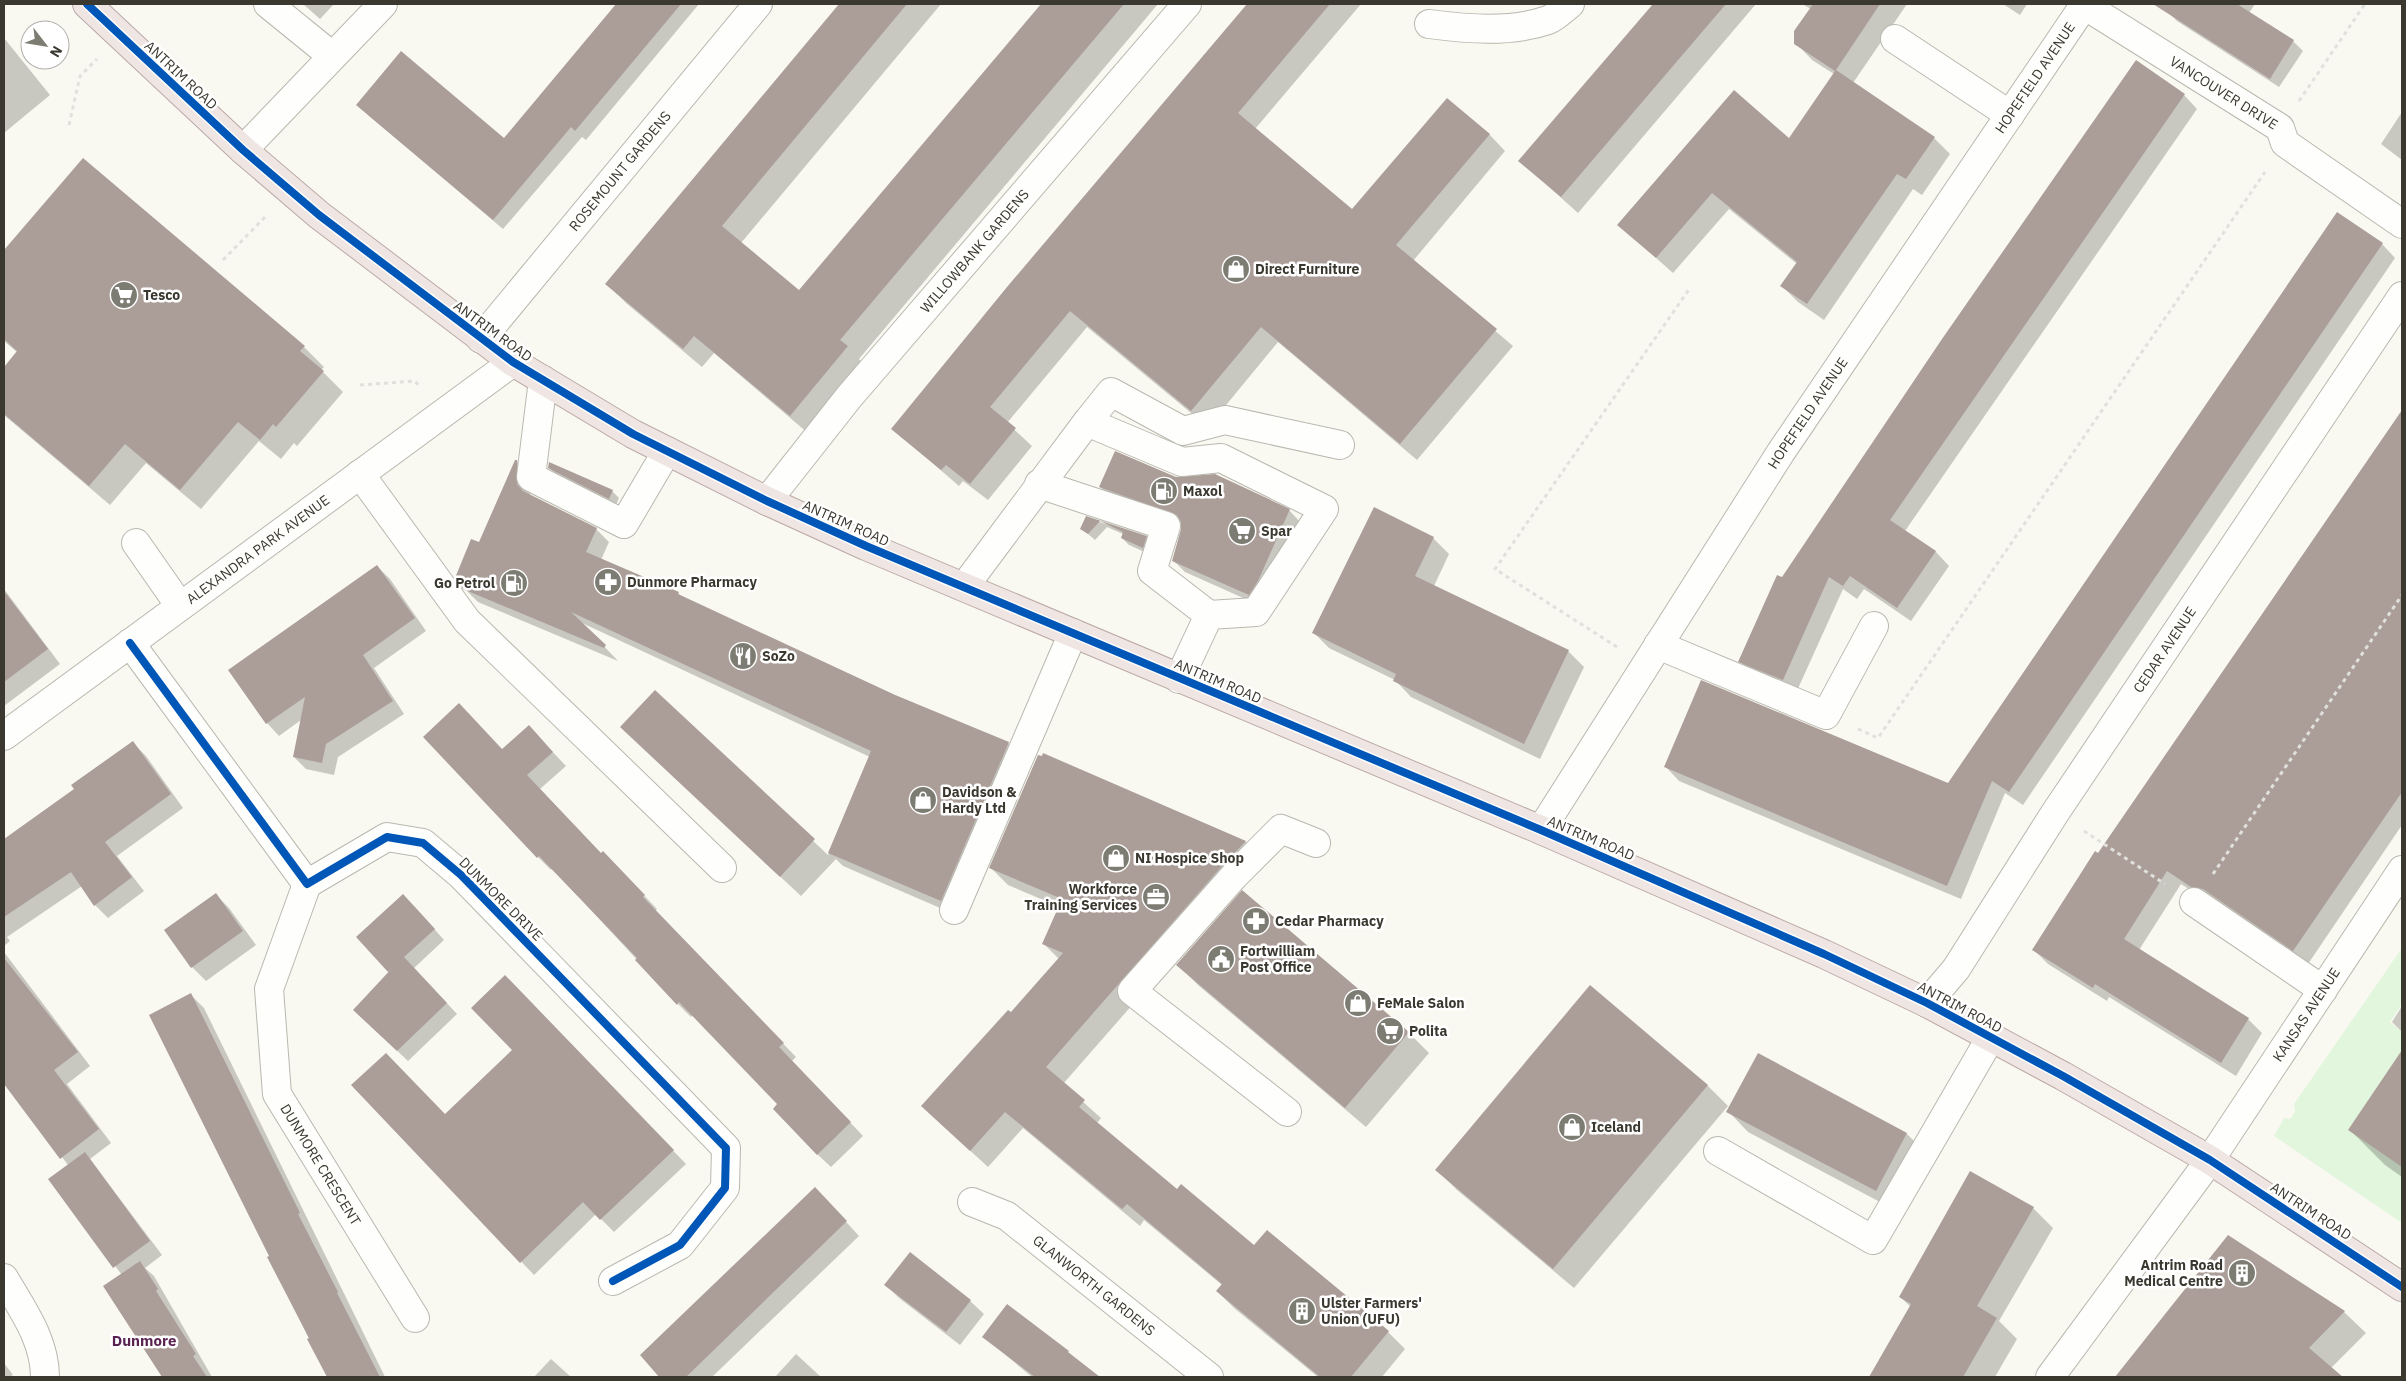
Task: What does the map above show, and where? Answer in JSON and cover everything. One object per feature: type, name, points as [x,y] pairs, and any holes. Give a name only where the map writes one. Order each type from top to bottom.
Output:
[{"type":"main road","name":"ANTRIM ROAD","points":[[87,4],[243,150],[319,215],[513,362],[633,434],[767,501],[1179,679],[1541,830],[1824,954],[1927,1003],[2210,1160],[2402,1287]]},
{"type":"street","points":[[268,4],[332,56]]},
{"type":"street","points":[[243,150],[383,4]]},
{"type":"street","name":"ROSEMOUNT GARDENS","points":[[481,339],[758,4]]},
{"type":"street","name":"WILLOWBANK GARDENS","points":[[767,501],[849,397],[1187,4]]},
{"type":"street","points":[[1429,24],[1462,28],[1506,28],[1549,20],[1570,4]]},
{"type":"street","name":"VANCOUVER DRIVE","points":[[2085,4],[2283,136],[2402,224]]},
{"type":"street","name":"HOPEFIELD AVENUE","points":[[1541,830],[1781,452],[2085,4]]},
{"type":"street","points":[[1895,39],[2010,115]]},
{"type":"street","name":"CEDAR AVENUE","points":[[1927,1003],[1956,969],[2055,813],[2402,296]]},
{"type":"street","name":"ALEXANDRA PARK AVENUE","points":[[4,736],[513,362]]},
{"type":"street","points":[[543,380],[531,477],[624,524],[667,451]]},
{"type":"street","points":[[964,587],[1039,484],[1111,392],[1184,431],[1225,420],[1340,446]]},
{"type":"street","points":[[1039,484],[1166,526],[1152,571],[1209,615],[1256,612],[1324,509],[1221,458],[1182,462],[1087,422]]},
{"type":"street","points":[[360,474],[467,621],[722,868]]},
{"type":"street","points":[[136,543],[180,606]]},
{"type":"street","points":[[1179,679],[1209,615]]},
{"type":"street","points":[[1651,655],[1826,715],[1874,626]]},
{"type":"street","points":[[954,910],[1073,633]]},
{"type":"street","points":[[130,643],[307,884]]},
{"type":"street","points":[[1287,1112],[1132,991],[1234,876],[1281,829],[1316,843]]},
{"type":"street","name":"DUNMORE DRIVE","points":[[307,884],[387,837],[423,843],[461,874],[726,1148],[725,1188],[680,1245],[613,1281]]},
{"type":"street","name":"KANSAS AVENUE","points":[[2050,1377],[2210,1160],[2402,870]]},
{"type":"street","name":"DUNMORE CRESCENT","points":[[307,884],[269,989],[277,1094],[415,1318]]},
{"type":"street","points":[[2194,902],[2323,990]]},
{"type":"street","points":[[1718,1151],[1873,1240],[1991,1037]]},
{"type":"street","name":"GLANWORTH GARDENS","points":[[972,1202],[1007,1216],[1210,1377]]},
{"type":"street","points":[[4,1278],[33,1328],[45,1364],[45,1377]]},
{"type":"path","points":[[1826,715],[1878,738],[2283,136],[2366,4]]},
{"type":"path","points":[[69,125],[80,76],[120,35]]},
{"type":"path","points":[[223,260],[290,190]]},
{"type":"path","points":[[1651,655],[1495,569],[1690,288]]},
{"type":"path","points":[[360,385],[415,381],[444,413]]},
{"type":"path","points":[[2055,813],[2194,902],[2402,595]]},
{"type":"green space","points":[[2402,948],[2402,1004],[2390,1022],[2402,1032],[2402,1050],[2348,1130],[2402,1161],[2402,1223],[2274,1136],[2284,1118],[2290,1119],[2295,1112],[2294,1104]]},
{"type":"building","points":[[616,4],[681,4],[575,131],[571,127],[493,220],[356,105],[401,51],[504,138]]},
{"type":"building","points":[[839,4],[907,4],[722,226],[799,290],[1041,4],[1124,4],[840,340],[848,346],[790,416],[694,336],[683,349],[605,284]]},
{"type":"building","points":[[1247,4],[1330,4],[1238,113],[1352,209],[1447,98],[1490,134],[1396,245],[1497,329],[1400,444],[1261,327],[1191,411],[1070,311],[990,407],[1016,428],[970,484],[946,465],[941,470],[891,429],[1007,287]]},
{"type":"building","points":[[1653,4],[1726,4],[1561,197],[1518,161]]},
{"type":"building","points":[[1813,4],[1880,4],[1836,70],[1935,137],[1906,179],[1897,174],[1807,304],[1780,286],[1797,262],[1712,193],[1656,258],[1617,225],[1734,90],[1789,138],[1835,71],[1794,44],[1794,31]]},
{"type":"building","points":[[2153,4],[2237,4],[2294,40],[2270,79]]},
{"type":"building","points":[[2136,60],[2185,94],[1890,520],[1936,551],[1897,608],[1850,576],[1843,586],[1829,577],[1783,680],[1738,662],[1777,575],[1782,577],[1942,339]]},
{"type":"building","name":"Tesco","points":[[83,158],[305,346],[300,351],[324,371],[276,427],[273,424],[260,440],[238,422],[180,490],[125,444],[89,486],[4,414],[4,367],[17,351],[4,339],[4,250]]},
{"type":"building","points":[[2337,212],[2383,243],[2009,792],[1992,781],[1947,886],[1664,767],[1701,680],[1948,783]]},
{"type":"building","points":[[2402,410],[2402,792],[2293,951],[2203,889],[2191,887],[2167,871],[2124,939],[2249,1018],[2221,1063],[2095,984],[2093,988],[2032,950],[2095,851],[2098,853]]},
{"type":"building","points":[[1115,451],[1176,477],[1215,474],[1290,509],[1258,581],[1249,595],[1172,561],[1181,530],[1181,522],[1177,515],[1099,487]]},
{"type":"building","points":[[515,460],[517,460],[517,484],[523,491],[597,528],[586,552],[679,592],[678,594],[895,695],[1009,742],[941,901],[828,853],[871,751],[571,612],[606,645],[604,648],[463,589],[455,578],[471,539],[479,542]]},
{"type":"building","points":[[549,462],[613,490],[609,499],[548,468]]},
{"type":"building","points":[[1374,507],[1434,537],[1415,576],[1569,650],[1524,744],[1393,681],[1396,674],[1312,633]]},
{"type":"building","points":[[1086,516],[1147,536],[1143,548],[1121,538],[1123,532],[1100,521],[1088,534],[1080,529]]},
{"type":"building","points":[[377,565],[415,618],[363,655],[393,701],[326,744],[322,763],[293,757],[305,697],[266,724],[228,670]]},
{"type":"building","points":[[4,591],[48,649],[4,682]]},
{"type":"building","points":[[655,690],[815,839],[780,877],[620,727]]},
{"type":"building","points":[[459,703],[502,749],[529,725],[553,752],[527,775],[601,853],[603,851],[645,895],[643,897],[784,1043],[779,1047],[851,1122],[817,1155],[773,1109],[777,1104],[679,1002],[677,1005],[635,960],[637,958],[539,856],[537,858],[423,737]]},
{"type":"building","points":[[133,741],[171,794],[105,842],[132,877],[94,906],[71,872],[4,917],[4,839],[74,789],[71,785]]},
{"type":"building","points":[[1043,753],[1246,841],[1046,1067],[1085,1100],[1079,1107],[1177,1189],[1181,1184],[1254,1245],[1267,1230],[1389,1331],[1351,1377],[1320,1377],[1216,1291],[1222,1284],[1127,1204],[1122,1209],[1005,1112],[970,1151],[921,1106],[1008,1010],[1011,1012],[1063,953],[1042,944],[1062,899],[989,868],[1038,755],[1042,756]]},
{"type":"building","points":[[1242,890],[1409,1032],[1345,1108],[1176,965]]},
{"type":"building","points":[[216,893],[243,931],[191,968],[164,930]]},
{"type":"building","points":[[403,894],[435,929],[404,957],[447,1003],[397,1051],[353,1010],[395,965],[388,972],[356,937]]},
{"type":"building","points":[[4,958],[78,1052],[54,1070],[99,1129],[60,1159],[4,1084]]},
{"type":"building","points":[[505,975],[674,1150],[600,1220],[583,1202],[520,1263],[351,1085],[386,1053],[445,1114],[512,1050],[471,1008]]},
{"type":"building","name":"Iceland","points":[[1590,985],[1708,1085],[1553,1269],[1435,1170]]},
{"type":"building","points":[[191,993],[300,1213],[298,1214],[380,1377],[327,1377],[307,1339],[309,1338],[267,1257],[269,1256],[149,1015]]},
{"type":"building","points":[[2402,1050],[2402,1167],[2348,1130]]},
{"type":"building","points":[[1758,1053],[1907,1133],[1876,1191],[1726,1112]]},
{"type":"building","points":[[85,1152],[150,1241],[113,1268],[48,1179]]},
{"type":"building","points":[[1970,1171],[2034,1207],[1977,1306],[1997,1318],[1963,1377],[1869,1377],[1911,1304],[1899,1297]]},
{"type":"building","points":[[815,1187],[847,1221],[686,1377],[659,1377],[640,1355]]},
{"type":"building","name":"Antrim Road Medical Centre","points":[[2228,1235],[2345,1311],[2309,1348],[2343,1377],[2115,1377]]},
{"type":"building","points":[[910,1252],[971,1300],[946,1332],[884,1285]]},
{"type":"building","points":[[140,1261],[158,1289],[156,1291],[196,1354],[193,1356],[207,1377],[162,1377],[103,1286]]},
{"type":"building","points":[[1007,1304],[1100,1377],[1035,1377],[982,1337]]},
{"type":"cycle path","points":[[87,4],[243,150],[319,215],[513,362],[633,434],[767,501],[866,546],[1541,830],[1824,954],[1927,1003],[2063,1076],[2210,1160],[2402,1287]]},
{"type":"cycle path","points":[[130,643],[307,884],[387,837],[423,843],[461,875],[726,1148],[725,1188],[680,1245],[613,1281]]},
{"type":"place","name":"Direct Furniture","points":[[1236,269]]},
{"type":"place","name":"Tesco","points":[[124,295]]},
{"type":"place","name":"Maxol","points":[[1164,491]]},
{"type":"place","name":"Spar","points":[[1242,531]]},
{"type":"place","name":"Dunmore Pharmacy","points":[[608,582]]},
{"type":"place","name":"Go Petrol","points":[[514,583]]},
{"type":"place","name":"SoZo","points":[[743,656]]},
{"type":"place","name":"Davidson & Hardy Ltd","points":[[923,800]]},
{"type":"place","name":"NI Hospice Shop","points":[[1116,858]]},
{"type":"place","name":"Workforce Training Services","points":[[1156,897]]},
{"type":"place","name":"Cedar Pharmacy","points":[[1256,921]]},
{"type":"place","name":"Fortwilliam Post Office","points":[[1221,959]]},
{"type":"place","name":"FeMale Salon","points":[[1358,1003]]},
{"type":"place","name":"Polita","points":[[1390,1031]]},
{"type":"place","name":"Iceland","points":[[1572,1127]]},
{"type":"place","name":"Antrim Road Medical Centre","points":[[2242,1273]]},
{"type":"place","name":"Ulster Farmers' Union (UFU)","points":[[1302,1311]]},
{"type":"district","name":"Dunmore","points":[[144,1340]]}]
